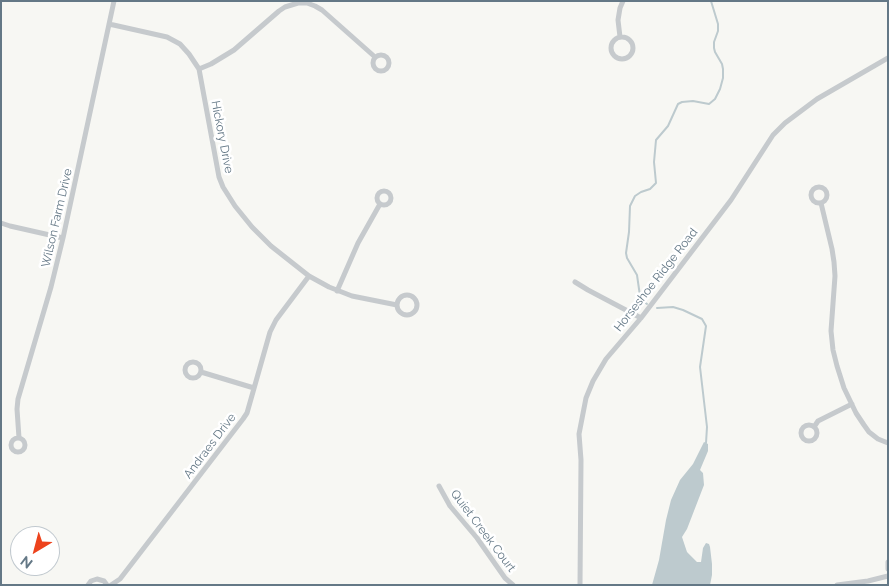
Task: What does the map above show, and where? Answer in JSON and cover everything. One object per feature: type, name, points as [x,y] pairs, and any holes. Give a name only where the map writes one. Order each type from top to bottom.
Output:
[{"type":"street","name":"Wilson Farm Drive","points":[[19,438],[18,399],[64,238],[114,1]]},
{"type":"street","points":[[620,37],[619,15],[623,1]]},
{"type":"street","points":[[199,69],[234,50],[285,7],[298,3],[307,3],[322,10],[375,57]]},
{"type":"street","name":"Hickory Drive","points":[[109,24],[167,37],[185,49],[199,69],[219,177],[223,187],[235,206],[271,246],[309,276],[337,291],[359,298],[397,305]]},
{"type":"street","points":[[620,37],[630,40],[634,49],[629,57],[622,59],[615,57],[611,50],[612,43],[620,37]]},
{"type":"street","name":"Horseshoe Ridge Road","points":[[580,585],[581,460],[579,434],[586,398],[593,381],[606,359],[641,318],[731,200],[773,135],[785,123],[817,99],[888,58]]},
{"type":"street","points":[[821,203],[834,262],[835,276],[831,331],[833,350],[844,388],[856,413],[869,432],[878,439],[888,443]]},
{"type":"street","points":[[337,291],[358,242],[380,204]]},
{"type":"street","points":[[1,223],[64,238]]},
{"type":"street","name":"Andraes Drive","points":[[111,585],[120,579],[247,414],[270,332],[276,320],[309,276]]},
{"type":"street","points":[[576,282],[641,318]]},
{"type":"street","points":[[201,372],[254,388]]},
{"type":"street","points":[[814,427],[818,421],[852,404]]},
{"type":"street","name":"Quiet Creek Court","points":[[439,486],[450,506],[477,538],[505,578],[513,585]]},
{"type":"street","points":[[888,562],[888,569]]},
{"type":"street","points":[[837,585],[888,576]]},
{"type":"street","points":[[88,585],[91,581],[97,579],[104,581],[107,585]]},
{"type":"shaded area","points":[[704,442],[708,444],[708,451],[700,470],[703,473],[704,485],[682,537],[687,552],[697,562],[701,562],[703,548],[706,543],[709,544],[712,564],[710,585],[652,585],[671,500],[680,480],[693,464]]},
{"type":"waterway","points":[[647,304],[640,296],[637,275],[626,253],[630,206],[635,196],[650,189],[656,183],[654,162],[656,140],[668,126],[678,104],[693,101],[709,104],[715,99],[720,89],[723,69],[714,48],[718,24],[711,1]]},
{"type":"waterway","points":[[657,308],[673,307],[683,310],[702,319],[706,326],[700,367],[707,427],[706,443]]}]
